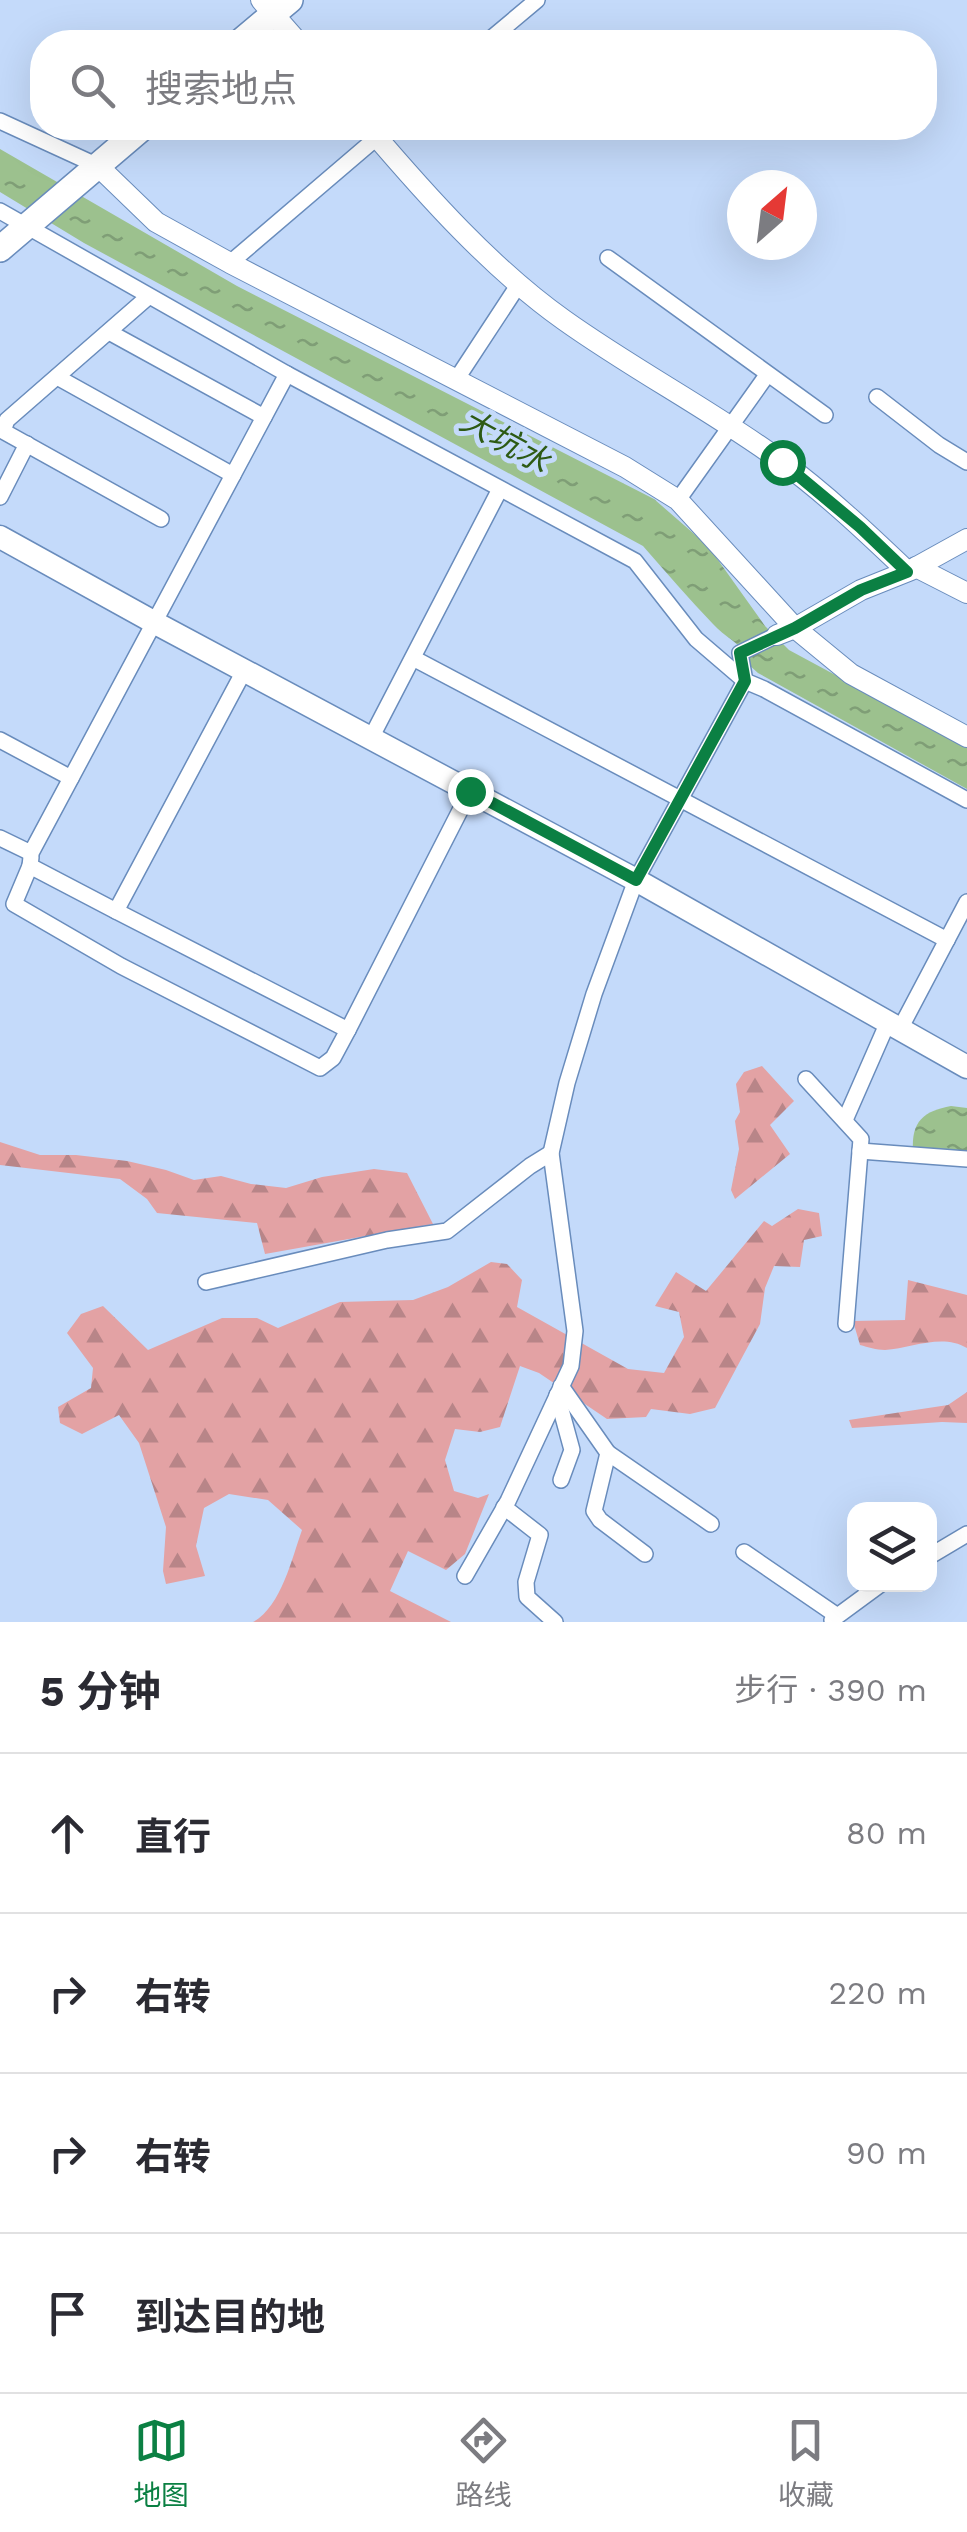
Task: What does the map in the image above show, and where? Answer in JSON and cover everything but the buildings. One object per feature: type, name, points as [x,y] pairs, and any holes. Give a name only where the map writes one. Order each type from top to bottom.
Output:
[{"type":"main road","points":[[251,30],[275,5]]},
{"type":"main road","points":[[0,250],[128,140]]},
{"type":"main road","points":[[2,542],[636,880],[967,1067]]},
{"type":"street","points":[[501,30],[537,0]]},
{"type":"street","points":[[275,5],[291,30]]},
{"type":"street","points":[[0,122],[30,138]]},
{"type":"street","points":[[33,140],[92,172],[156,222],[230,263],[625,466],[678,500],[786,632],[851,674],[967,737]]},
{"type":"street","points":[[230,263],[368,140]]},
{"type":"street","points":[[386,140],[463,231],[563,320],[782,462],[911,569],[967,593]]},
{"type":"street","points":[[0,211],[32,223],[148,297],[635,561],[696,639],[745,681],[967,800]]},
{"type":"street","points":[[608,258],[825,416]]},
{"type":"street","points":[[456,380],[520,284]]},
{"type":"street","points":[[148,297],[7,420],[3,431],[161,518]]},
{"type":"street","points":[[109,332],[264,416]]},
{"type":"street","points":[[287,374],[71,778],[30,860],[14,904],[122,966],[320,1068],[333,1058],[470,791]]},
{"type":"street","points":[[678,500],[767,375]]},
{"type":"street","points":[[57,377],[232,475]]},
{"type":"street","points":[[877,397],[967,462]]},
{"type":"street","points":[[0,497],[27,444]]},
{"type":"street","points":[[371,738],[500,488]]},
{"type":"street","points":[[465,1576],[504,1507],[571,1366],[575,1330],[550,1153],[567,1083],[594,994],[636,880],[745,681],[740,653],[967,539]]},
{"type":"street","points":[[414,658],[946,940]]},
{"type":"street","points":[[116,911],[244,671]]},
{"type":"street","points":[[0,740],[71,778]]},
{"type":"street","points":[[0,838],[116,911],[348,1030]]},
{"type":"street","points":[[844,1120],[967,902]]},
{"type":"street","points":[[806,1079],[861,1139],[846,1324]]},
{"type":"street","points":[[860,1151],[967,1159]]},
{"type":"street","points":[[206,1282],[387,1240],[446,1231],[550,1153]]},
{"type":"street","points":[[559,1390],[608,1453],[711,1524]]},
{"type":"street","points":[[559,1390],[572,1450],[561,1480]]},
{"type":"street","points":[[608,1453],[594,1511],[600,1520],[645,1554]]},
{"type":"street","points":[[504,1507],[540,1535],[526,1582],[527,1597],[555,1622]]},
{"type":"street","points":[[937,1552],[967,1534]]},
{"type":"street","points":[[744,1552],[833,1619],[870,1592]]},
{"type":"green space","points":[[762,1066],[794,1101],[770,1125],[790,1154],[735,1199],[731,1190],[739,1149],[735,1121],[740,1112],[736,1084],[744,1072]]},
{"type":"green space","points":[[0,1142],[40,1155],[127,1161],[194,1180],[221,1176],[286,1188],[322,1177],[374,1169],[407,1173],[433,1224],[265,1254],[257,1223],[157,1213],[147,1199],[120,1179],[0,1165]]},
{"type":"green space","points":[[798,1209],[819,1213],[822,1236],[804,1240],[800,1267],[774,1266],[765,1288],[760,1324],[715,1408],[690,1414],[651,1409],[646,1417],[607,1419],[539,1373],[520,1366],[500,1427],[480,1432],[455,1429],[445,1460],[454,1491],[478,1498],[489,1494],[465,1554],[446,1570],[408,1551],[390,1591],[451,1622],[253,1622],[278,1594],[302,1530],[268,1500],[229,1494],[204,1508],[196,1546],[205,1576],[166,1584],[166,1527],[139,1443],[119,1415],[82,1434],[60,1423],[58,1407],[91,1388],[93,1368],[67,1333],[81,1314],[103,1306],[148,1350],[222,1318],[257,1318],[278,1328],[340,1302],[413,1300],[448,1287],[491,1262],[507,1264],[522,1280],[517,1307],[628,1369],[664,1373],[684,1337],[679,1312],[655,1306],[676,1272],[706,1291],[764,1221],[772,1226]]},
{"type":"green space","points":[[908,1280],[967,1295],[967,1348],[947,1342],[885,1350],[860,1345],[853,1321],[905,1320]]},
{"type":"green space","points":[[967,1392],[967,1423],[852,1428],[849,1420],[948,1405]]},
{"type":"water","name":"大坑水","points":[[0,149],[237,286],[654,499],[708,546],[765,626],[789,650],[967,746],[967,789],[758,673],[748,664],[744,651],[713,624],[643,546],[84,243],[0,192]]},
{"type":"water","points":[[951,1106],[967,1108],[967,1152],[913,1151],[914,1132],[921,1119]]},
{"type":"route","points":[[470,791],[636,880],[745,681],[740,653],[795,628],[861,590],[907,572],[782,462]]}]
